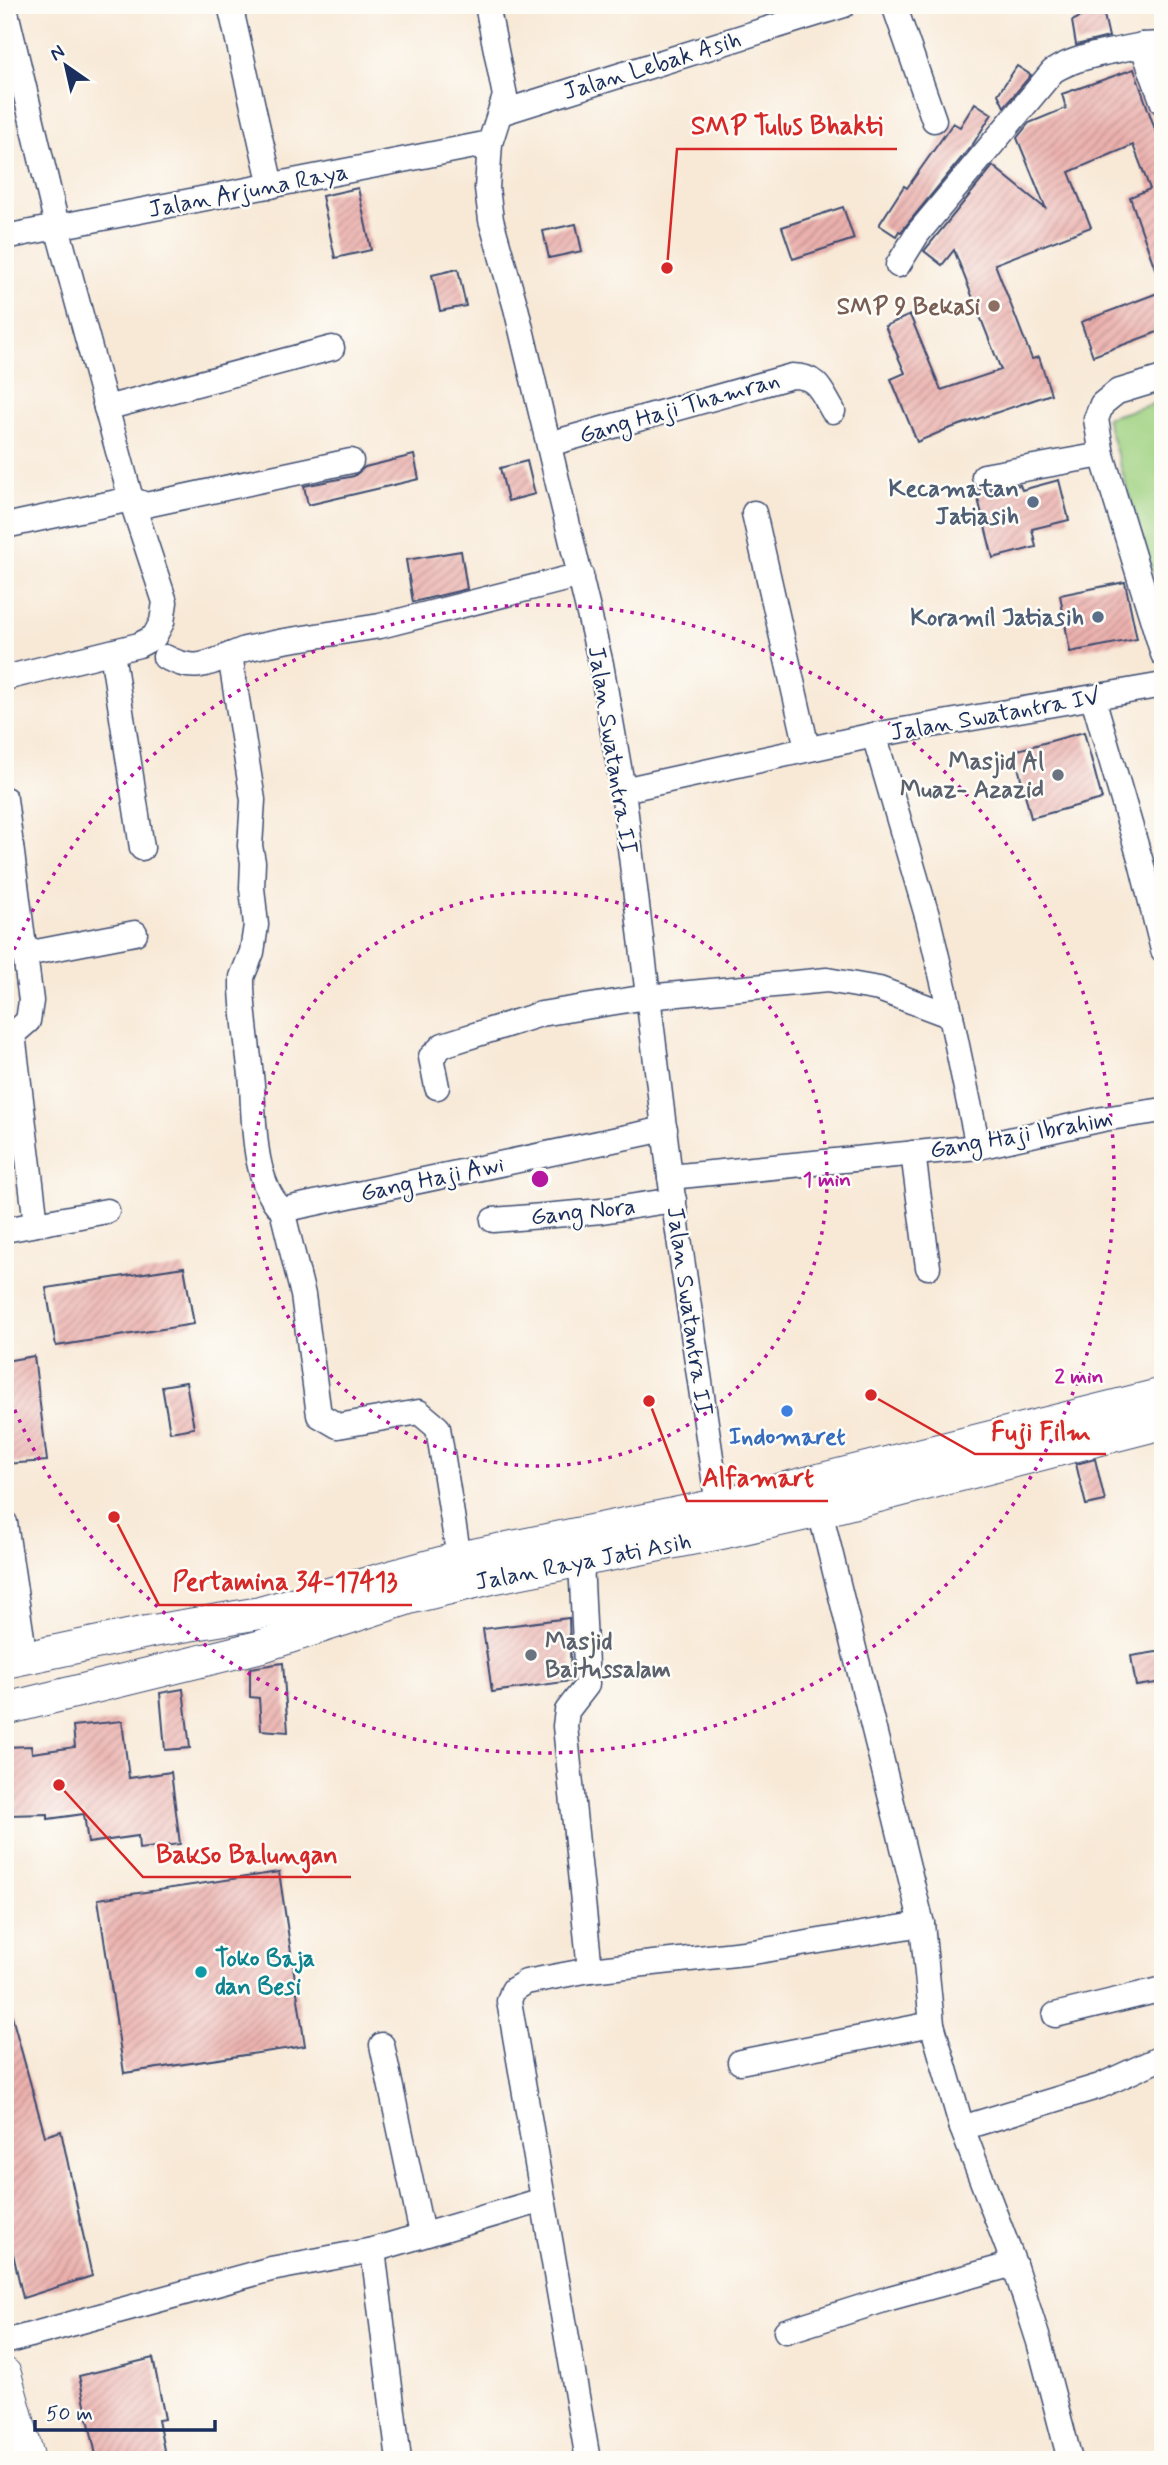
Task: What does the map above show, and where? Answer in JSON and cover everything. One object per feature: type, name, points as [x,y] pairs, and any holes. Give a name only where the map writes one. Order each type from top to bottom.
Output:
[{"type":"main road","name":"Jalan Raya Jati Asih","points":[[15,1660],[147,1632],[260,1614],[459,1558],[718,1506],[1163,1394]]},
{"type":"main road","name":"Jalan Raya Jati Asih","points":[[5,1709],[262,1646],[409,1598],[496,1577],[820,1511],[1163,1423]]},
{"type":"main road","points":[[5,2374],[29,2460]]},
{"type":"street","points":[[230,5],[271,186]]},
{"type":"street","name":"Jalan Swatantra II","points":[[487,5],[505,96],[490,143],[487,188],[491,220],[516,309],[601,664],[623,790],[646,997],[718,1506]]},
{"type":"street","name":"Jalan Lebak Asih","points":[[500,113],[844,5]]},
{"type":"street","points":[[894,5],[934,120]]},
{"type":"street","points":[[5,8],[56,225],[131,499],[165,602],[162,622],[154,637],[139,645],[5,678]]},
{"type":"street","points":[[898,265],[919,233],[1054,71],[1064,64],[1153,45],[1163,103]]},
{"type":"street","name":"Jalan Arjuna Raya","points":[[5,237],[490,143]]},
{"type":"street","points":[[106,408],[332,348]]},
{"type":"street","name":"Gang Haji Thamran","points":[[549,444],[792,376],[804,376],[815,381],[832,411]]},
{"type":"street","points":[[1163,378],[1116,392],[1102,404],[1096,419],[1102,455],[1163,654]]},
{"type":"street","points":[[984,476],[1102,455]]},
{"type":"street","points":[[5,526],[131,499],[146,505],[351,461]]},
{"type":"street","points":[[754,513],[807,748]]},
{"type":"street","points":[[164,657],[180,665],[194,667],[245,649],[380,626],[581,575]]},
{"type":"street","points":[[112,652],[142,848]]},
{"type":"street","points":[[230,655],[252,792],[251,888],[256,925],[252,952],[242,977],[242,987],[253,1121],[266,1186],[275,1204],[282,1210],[303,1295],[318,1415],[338,1426],[419,1412],[438,1428],[459,1558]]},
{"type":"street","name":"Jalan Swatantra IV","points":[[623,790],[807,748],[1163,685]]},
{"type":"street","points":[[1093,698],[1142,862],[1163,950]]},
{"type":"street","points":[[874,735],[928,919],[978,1147]]},
{"type":"street","points":[[5,799],[31,1001],[28,1021],[9,1034],[36,1224]]},
{"type":"street","points":[[26,954],[135,933]]},
{"type":"street","points":[[437,1087],[431,1057],[443,1045],[541,1014],[646,997],[827,980],[879,989],[951,1016]]},
{"type":"street","name":"Gang Haji Ibrahim","points":[[672,1188],[913,1153],[978,1147],[1103,1119],[1163,1110]]},
{"type":"street","name":"Gang Haji Awi","points":[[282,1210],[665,1129]]},
{"type":"street","points":[[913,1153],[928,1266]]},
{"type":"street","name":"Gang Nora","points":[[493,1220],[602,1211],[672,1188]]},
{"type":"street","points":[[5,1230],[107,1211]]},
{"type":"street","points":[[820,1511],[922,1924],[932,2024],[962,2128],[1014,2264],[1039,2342],[1070,2460]]},
{"type":"street","points":[[5,1522],[15,1660]]},
{"type":"street","points":[[580,1562],[587,1685],[567,1711],[565,1726],[590,1970]]},
{"type":"street","points":[[588,2460],[509,2001],[513,1990],[526,1982],[590,1970],[753,1952],[922,1924]]},
{"type":"street","points":[[1055,2015],[1163,1989]]},
{"type":"street","points":[[740,2062],[932,2024]]},
{"type":"street","points":[[382,2045],[422,2234]]},
{"type":"street","points":[[962,2128],[1100,2086],[1163,2057]]},
{"type":"street","points":[[5,2342],[271,2269],[373,2250],[543,2200]]},
{"type":"street","points":[[373,2250],[399,2460]]},
{"type":"street","points":[[786,2331],[890,2298],[1014,2264]]},
{"type":"green space","points":[[1163,401],[1163,606],[1106,418]]},
{"type":"building","points":[[1102,6],[1109,37],[1076,45],[1072,21]]},
{"type":"building","points":[[1017,66],[1031,75],[1004,107],[998,94]]},
{"type":"building","points":[[1134,69],[1156,132],[1163,130],[1163,283],[1160,283],[1130,197],[1150,189],[1133,145],[1069,172],[1091,227],[995,264],[1032,359],[1039,357],[1051,394],[917,442],[891,379],[905,373],[885,326],[910,315],[941,390],[1001,370],[954,250],[942,265],[924,251],[993,166],[1046,209],[1017,138],[1029,123],[1066,108],[1062,94]]},
{"type":"building","points":[[975,103],[992,114],[973,144],[901,232],[896,236],[879,225],[904,186],[907,188],[953,123],[960,127]]},
{"type":"building","points":[[358,188],[371,250],[335,258],[322,196]]},
{"type":"building","points":[[843,207],[854,239],[793,259],[782,227]]},
{"type":"building","points":[[576,224],[582,251],[549,258],[543,231]]},
{"type":"building","points":[[458,269],[466,306],[440,311],[432,275]]},
{"type":"building","points":[[1163,291],[1163,330],[1093,356],[1081,322]]},
{"type":"building","points":[[414,455],[419,479],[308,505],[304,486],[354,476],[365,467]]},
{"type":"building","points":[[527,461],[535,494],[508,501],[500,468]]},
{"type":"building","points":[[1059,480],[1069,520],[1032,529],[1036,547],[993,558],[975,487],[987,491],[1020,485],[1022,490]]},
{"type":"building","points":[[461,551],[467,589],[413,602],[406,560]]},
{"type":"building","name":"Koramil Jatiasih","points":[[1125,582],[1137,639],[1070,652],[1060,595]]},
{"type":"building","name":"Masjid Al Muaz- Azazid","points":[[1084,732],[1102,799],[1031,818],[1014,751]]},
{"type":"building","points":[[184,1267],[194,1324],[56,1346],[46,1288]]},
{"type":"building","points":[[34,1356],[47,1461],[5,1464],[5,1361]]},
{"type":"building","points":[[186,1382],[194,1428],[170,1432],[162,1386]]},
{"type":"building","points":[[1095,1459],[1105,1501],[1086,1505],[1076,1464]]},
{"type":"building","name":"Masjid Baitussalam","points":[[569,1618],[571,1681],[492,1692],[483,1629]]},
{"type":"building","points":[[1163,1651],[1163,1682],[1136,1686],[1131,1656]]},
{"type":"building","points":[[283,1663],[288,1732],[261,1730],[259,1698],[250,1697],[250,1668]]},
{"type":"building","points":[[183,1689],[190,1748],[165,1750],[160,1693]]},
{"type":"building","points":[[122,1721],[129,1778],[171,1772],[180,1844],[139,1849],[138,1836],[88,1843],[84,1814],[48,1819],[48,1814],[7,1815],[5,1747],[31,1746],[32,1753],[75,1747],[73,1726]]},
{"type":"building","name":"Toko Baja dan Besi","points":[[279,1872],[305,2046],[124,2073],[98,1899]]},
{"type":"building","points":[[11,2013],[45,2136],[61,2131],[92,2276],[23,2298],[5,2218],[5,2014]]},
{"type":"building","points":[[153,2358],[165,2419],[158,2420],[166,2460],[97,2460],[79,2376]]},
{"type":"place","name":"SMP Tulus Bhakti","points":[[667,268]]},
{"type":"place","name":"SMP 9 Bekasi","points":[[994,306]]},
{"type":"place","name":"Kecamatan Jatiasih","points":[[1033,502]]},
{"type":"place","name":"Koramil Jatiasih","points":[[1098,617]]},
{"type":"place","name":"Masjid Al Muaz- Azazid","points":[[1058,775]]},
{"type":"place","name":"Fuji Film","points":[[871,1395]]},
{"type":"place","name":"Alfamart","points":[[649,1401]]},
{"type":"place","name":"Indomaret","points":[[787,1411]]},
{"type":"place","name":"Pertamina 34-17413","points":[[114,1517]]},
{"type":"place","name":"Masjid Baitussalam","points":[[531,1655]]},
{"type":"place","name":"Bakso Balungan","points":[[59,1785]]},
{"type":"place","name":"Toko Baja dan Besi","points":[[201,1972]]}]
